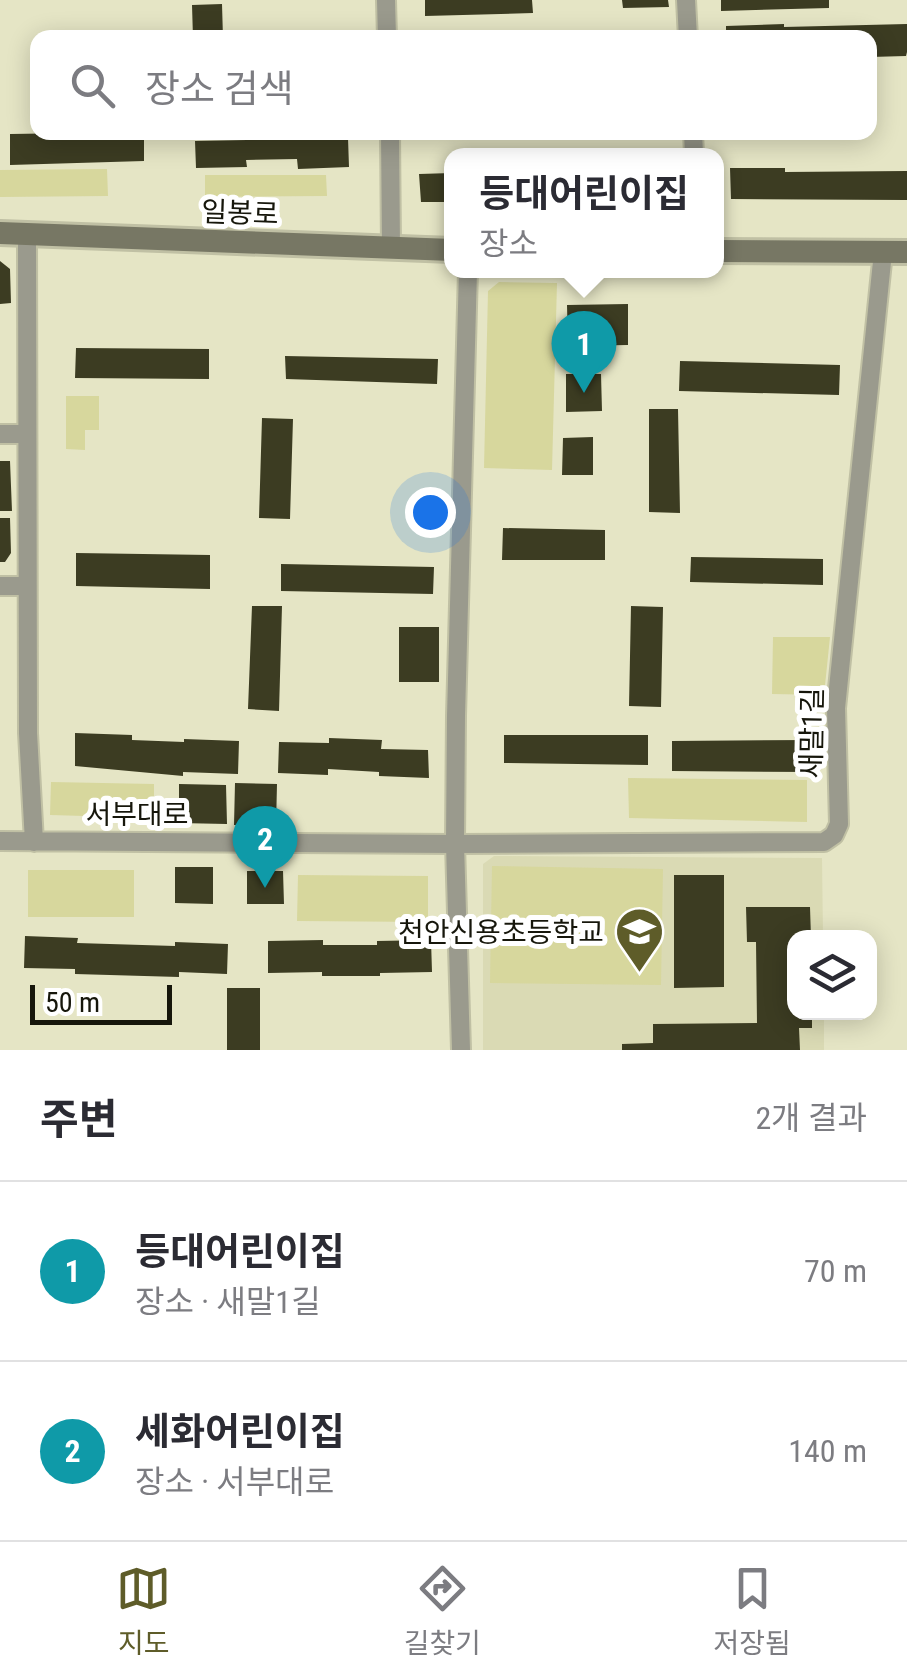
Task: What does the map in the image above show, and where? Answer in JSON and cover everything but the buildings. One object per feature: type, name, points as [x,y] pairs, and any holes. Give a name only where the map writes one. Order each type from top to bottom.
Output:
[{"type":"street","points":[[386,0],[387,30]]},
{"type":"street","points":[[686,0],[688,30]]},
{"type":"street","points":[[390,140],[391,248]]},
{"type":"street","name":"일봉로","points":[[0,233],[444,250]]},
{"type":"street","points":[[27,234],[28,733],[34,842]]},
{"type":"street","points":[[724,252],[907,252]]},
{"type":"street","name":"새말1길","points":[[455,844],[824,842],[834,835],[839,824],[836,708],[883,252]]},
{"type":"street","points":[[461,1050],[455,844],[468,278]]},
{"type":"street","points":[[0,434],[26,434]]},
{"type":"street","points":[[0,586],[27,586]]},
{"type":"street","name":"서부대로","points":[[0,841],[455,844]]},
{"type":"shaded area","points":[[107,169],[108,196],[0,197],[0,170]]},
{"type":"shaded area","points":[[205,175],[326,175],[327,196],[205,197]]},
{"type":"shaded area","points":[[499,282],[557,283],[552,470],[484,468],[488,291]]},
{"type":"shaded area","points":[[66,396],[99,396],[99,430],[85,430],[85,450],[66,449]]},
{"type":"shaded area","points":[[773,637],[830,637],[824,695],[772,694]]},
{"type":"shaded area","points":[[628,778],[807,780],[807,822],[629,818]]},
{"type":"shaded area","points":[[51,782],[154,784],[154,818],[50,815]]},
{"type":"shaded area","name":"천안신용초등학교","points":[[494,856],[822,858],[823,930],[787,930],[787,1020],[824,1020],[824,1050],[483,1050],[483,864]]},
{"type":"shaded area","points":[[492,866],[663,869],[661,985],[490,983]]},
{"type":"shaded area","points":[[28,870],[134,870],[134,917],[28,917]]},
{"type":"shaded area","points":[[298,875],[428,876],[428,922],[297,921]]},
{"type":"place","name":"등대어린이집","points":[[584,393]]},
{"type":"place","name":"세화어린이집","points":[[265,888]]},
{"type":"place","name":"천안신용초등학교","points":[[639,974]]}]
